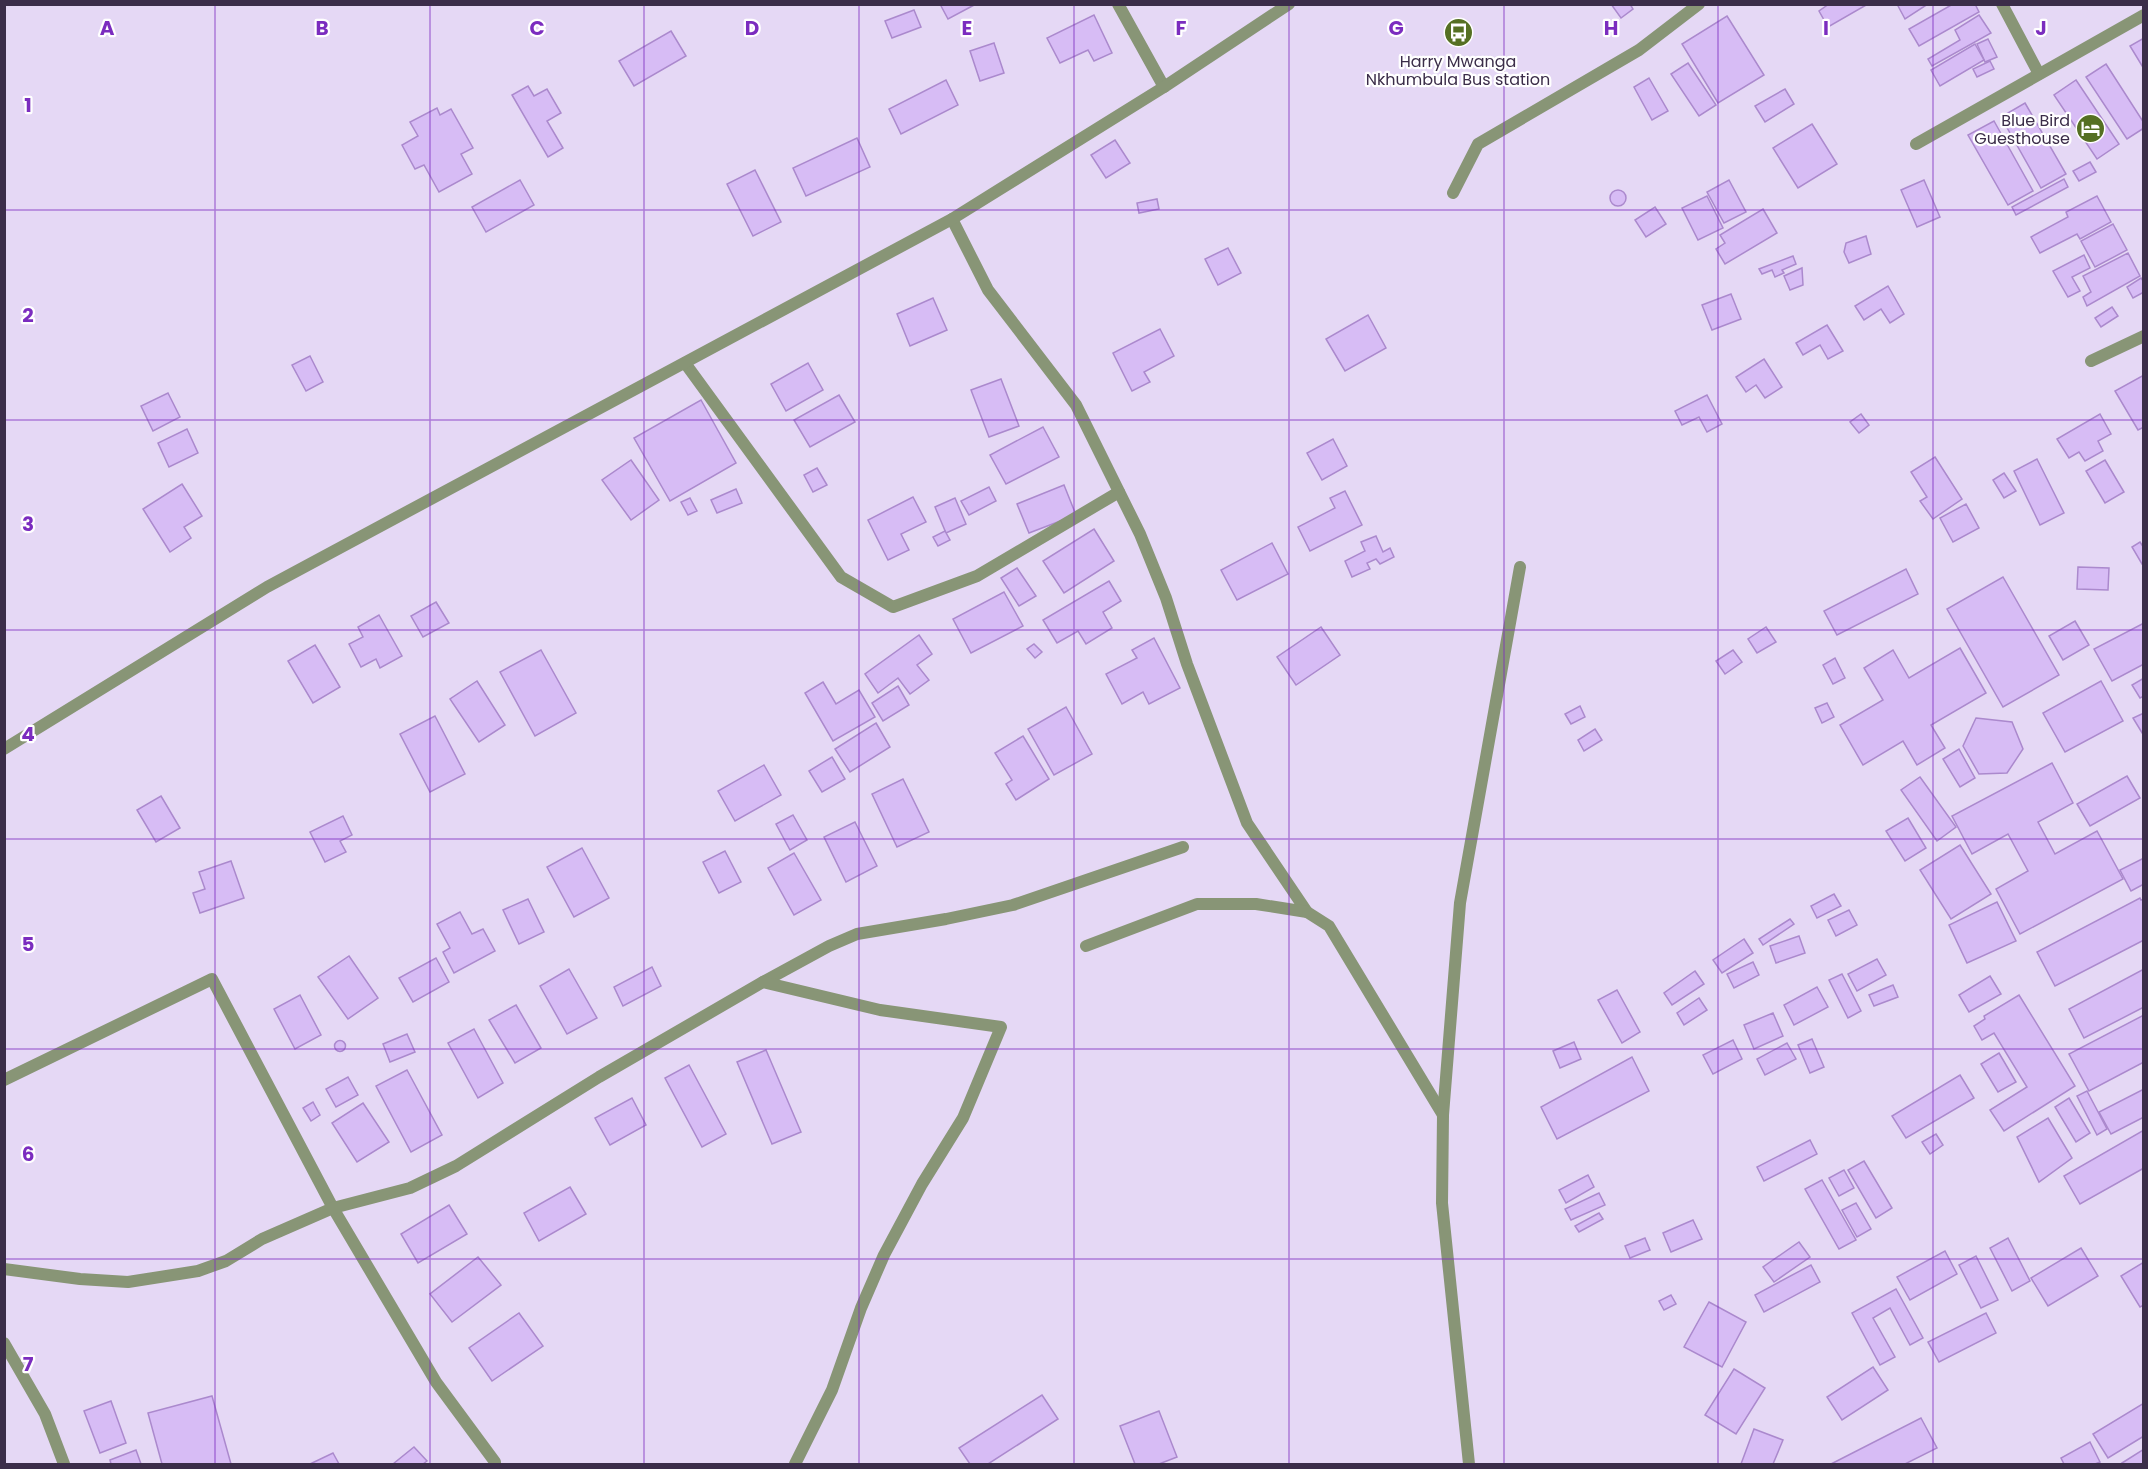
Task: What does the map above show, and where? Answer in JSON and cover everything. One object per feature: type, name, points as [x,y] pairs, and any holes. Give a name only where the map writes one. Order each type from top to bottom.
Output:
[{"type":"street","points":[[1118,4],[1164,87]]},
{"type":"street","points":[[4,749],[267,587],[952,219],[1164,87],[1289,4]]},
{"type":"street","points":[[1453,194],[1478,144],[1639,50],[1699,4]]},
{"type":"street","points":[[2002,4],[2039,74]]},
{"type":"street","points":[[1916,144],[2144,15]]},
{"type":"street","points":[[952,219],[988,290],[1076,405],[1140,534],[1166,598],[1187,664],[1247,823],[1307,912],[1329,926],[1443,1115]]},
{"type":"street","points":[[2091,361],[2144,336]]},
{"type":"street","points":[[686,363],[841,577],[893,607],[977,576],[1119,492]]},
{"type":"street","points":[[1469,1464],[1442,1203],[1443,1115],[1460,903],[1520,567]]},
{"type":"street","points":[[4,1269],[80,1279],[128,1282],[163,1278],[226,1261],[262,1239],[333,1208],[410,1188],[456,1166],[599,1077],[763,982],[857,934],[1013,905],[1183,847]]},
{"type":"street","points":[[1086,946],[1197,904],[1256,904],[1307,912]]},
{"type":"street","points":[[4,1080],[212,978],[333,1208],[436,1382],[495,1462]]},
{"type":"street","points":[[763,982],[880,1010],[1001,1027],[963,1118],[922,1184],[884,1255],[861,1308],[832,1390],[795,1464]]},
{"type":"street","points":[[4,1343],[45,1414],[64,1464]]},
{"type":"building","points":[[940,4],[976,4],[948,19]]},
{"type":"building","points":[[1611,4],[1630,4],[1633,9],[1621,18]]},
{"type":"building","points":[[1829,4],[1868,4],[1828,27],[1819,11]]},
{"type":"building","points":[[1897,4],[1928,4],[1905,19]]},
{"type":"building","points":[[1953,4],[1975,4],[1979,12],[1919,46],[1909,29]]},
{"type":"building","points":[[914,10],[921,27],[892,38],[885,21]]},
{"type":"building","points":[[1094,15],[1112,53],[1094,61],[1088,50],[1060,63],[1047,38]]},
{"type":"building","points":[[1979,15],[1991,33],[1932,66],[1928,59],[1960,40],[1955,30]]},
{"type":"building","points":[[1727,16],[1764,75],[1718,103],[1682,44]]},
{"type":"building","points":[[671,31],[686,56],[634,86],[619,61]]},
{"type":"building","points":[[2144,38],[2144,69],[2130,46]]},
{"type":"building","points":[[1988,39],[1997,57],[1985,62],[1977,44]]},
{"type":"building","points":[[994,43],[1004,73],[980,81],[970,51]]},
{"type":"building","points":[[1975,44],[1984,60],[1940,86],[1931,70]]},
{"type":"building","points":[[1990,61],[1994,69],[1977,77],[1973,69]]},
{"type":"building","points":[[1688,63],[1716,105],[1699,116],[1671,74]]},
{"type":"building","points":[[2106,64],[2144,123],[2144,128],[2127,139],[2086,77]]},
{"type":"building","points":[[1649,78],[1668,111],[1652,120],[1634,87]]},
{"type":"building","points":[[946,80],[958,105],[901,134],[889,109]]},
{"type":"building","points":[[2076,80],[2119,144],[2097,159],[2054,95]]},
{"type":"building","points":[[528,86],[534,96],[547,89],[561,113],[547,121],[563,148],[548,157],[512,95]]},
{"type":"building","points":[[1785,89],[1794,104],[1765,122],[1755,106]]},
{"type":"building","points":[[2025,103],[2066,174],[2041,188],[2001,117]]},
{"type":"building","points":[[437,108],[440,115],[451,109],[473,148],[461,154],[472,174],[439,192],[424,165],[415,169],[402,145],[418,136],[410,122]]},
{"type":"building","points":[[1994,121],[2033,191],[2008,205],[1968,135]]},
{"type":"building","points":[[1812,124],[1837,164],[1798,188],[1773,148]]},
{"type":"building","points":[[857,138],[870,167],[806,196],[793,168]]},
{"type":"building","points":[[1115,140],[1130,163],[1106,178],[1091,155]]},
{"type":"building","points":[[2090,162],[2096,172],[2079,181],[2073,171]]},
{"type":"building","points":[[755,170],[781,222],[753,236],[727,184]]},
{"type":"building","points":[[2064,179],[2068,187],[2016,215],[2012,207]]},
{"type":"building","points":[[520,180],[534,205],[486,232],[472,207]]},
{"type":"building","points":[[1729,180],[1746,212],[1724,223],[1707,192]]},
{"type":"building","points":[[1924,180],[1940,217],[1917,227],[1901,190]]},
{"type":"building","points":[[1618,190],[1624,192],[1626,198],[1624,204],[1618,206],[1612,204],[1610,198],[1612,192]]},
{"type":"building","points":[[1707,196],[1723,228],[1698,240],[1682,208]]},
{"type":"building","points":[[2097,196],[2111,222],[2080,239],[2077,234],[2040,253],[2031,237],[2068,217],[2066,212]]},
{"type":"building","points":[[1157,199],[1159,209],[1139,213],[1137,203]]},
{"type":"building","points":[[1655,207],[1666,224],[1646,237],[1635,220]]},
{"type":"building","points":[[1763,209],[1777,233],[1725,264],[1716,249],[1725,243],[1720,235]]},
{"type":"building","points":[[2113,224],[2127,250],[2095,267],[2081,241]]},
{"type":"building","points":[[1866,236],[1871,254],[1849,263],[1844,252],[1846,243]]},
{"type":"building","points":[[1228,248],[1241,273],[1218,285],[1205,259]]},
{"type":"building","points":[[2128,253],[2140,276],[2087,306],[2083,297],[2091,292],[2083,276]]},
{"type":"building","points":[[2084,255],[2090,268],[2072,277],[2080,291],[2068,297],[2053,271]]},
{"type":"building","points":[[1793,256],[1796,264],[1782,270],[1784,273],[1775,277],[1772,270],[1762,274],[1759,269]]},
{"type":"building","points":[[1802,268],[1803,285],[1790,290],[1784,276]]},
{"type":"building","points":[[2141,278],[2144,282],[2144,292],[2133,298],[2127,287]]},
{"type":"building","points":[[1888,286],[1904,314],[1890,323],[1881,309],[1864,320],[1855,306]]},
{"type":"building","points":[[1731,294],[1741,319],[1712,330],[1702,305]]},
{"type":"building","points":[[933,298],[947,330],[910,346],[897,314]]},
{"type":"building","points":[[2112,307],[2118,316],[2101,327],[2095,318]]},
{"type":"building","points":[[1368,315],[1386,348],[1345,371],[1326,339]]},
{"type":"building","points":[[1827,325],[1843,351],[1828,359],[1820,345],[1803,355],[1796,343]]},
{"type":"building","points":[[1160,329],[1174,356],[1144,372],[1150,382],[1132,391],[1113,353]]},
{"type":"building","points":[[310,356],[323,382],[306,391],[292,365]]},
{"type":"building","points":[[1764,359],[1782,387],[1765,398],[1756,385],[1746,392],[1736,377]]},
{"type":"building","points":[[808,363],[823,390],[786,411],[771,384]]},
{"type":"building","points":[[2144,375],[2144,427],[2138,430],[2115,391]]},
{"type":"building","points":[[1001,379],[1019,426],[989,437],[971,390]]},
{"type":"building","points":[[168,393],[180,417],[153,431],[141,406]]},
{"type":"building","points":[[839,395],[855,422],[810,447],[794,420]]},
{"type":"building","points":[[1707,395],[1722,424],[1707,432],[1699,417],[1682,425],[1675,411]]},
{"type":"building","points":[[701,400],[736,463],[670,501],[634,438]]},
{"type":"building","points":[[1861,414],[1869,425],[1859,433],[1850,422]]},
{"type":"building","points":[[2100,414],[2111,434],[2098,441],[2103,451],[2085,461],[2079,452],[2069,458],[2057,439]]},
{"type":"building","points":[[1043,427],[1059,457],[1006,484],[990,455]]},
{"type":"building","points":[[187,429],[198,453],[169,467],[158,443]]},
{"type":"building","points":[[1333,439],[1347,466],[1322,480],[1307,453]]},
{"type":"building","points":[[1935,457],[1962,499],[1933,519],[1920,501],[1927,497],[1911,472]]},
{"type":"building","points":[[2037,459],[2064,513],[2040,525],[2014,471]]},
{"type":"building","points":[[631,460],[659,500],[631,520],[602,480]]},
{"type":"building","points":[[2105,460],[2124,492],[2105,503],[2086,471]]},
{"type":"building","points":[[817,468],[827,485],[813,492],[804,475]]},
{"type":"building","points":[[2004,473],[2016,491],[2004,498],[1993,480]]},
{"type":"building","points":[[182,484],[202,516],[184,527],[191,538],[170,552],[143,509]]},
{"type":"building","points":[[1064,485],[1076,515],[1029,533],[1017,504]]},
{"type":"building","points":[[989,487],[996,501],[969,515],[961,501]]},
{"type":"building","points":[[736,489],[742,503],[717,513],[711,500]]},
{"type":"building","points":[[1345,491],[1362,525],[1310,551],[1298,527],[1335,508],[1330,498]]},
{"type":"building","points":[[913,497],[926,522],[901,534],[909,550],[888,560],[868,520]]},
{"type":"building","points":[[690,498],[697,511],[688,515],[681,502]]},
{"type":"building","points":[[955,498],[966,524],[946,533],[935,507]]},
{"type":"building","points":[[1966,504],[1979,528],[1953,542],[1940,518]]},
{"type":"building","points":[[1094,529],[1114,561],[1064,593],[1043,561]]},
{"type":"building","points":[[945,531],[950,540],[938,546],[933,537]]},
{"type":"building","points":[[1376,536],[1383,552],[1390,548],[1394,557],[1380,564],[1376,559],[1367,563],[1370,569],[1352,577],[1345,561],[1365,551],[1361,542]]},
{"type":"building","points":[[2140,542],[2144,548],[2144,563],[2142,564],[2132,547]]},
{"type":"building","points":[[1272,543],[1288,574],[1237,600],[1221,570]]},
{"type":"building","points":[[2078,567],[2109,568],[2108,590],[2077,589]]},
{"type":"building","points":[[1017,568],[1036,596],[1019,606],[1001,578]]},
{"type":"building","points":[[1906,569],[1918,594],[1837,635],[1824,611]]},
{"type":"building","points":[[2003,577],[2059,675],[2003,707],[1947,609]]},
{"type":"building","points":[[1109,581],[1121,601],[1103,612],[1112,628],[1086,644],[1078,631],[1057,643],[1043,620]]},
{"type":"building","points":[[1004,592],[1023,626],[971,653],[953,619]]},
{"type":"building","points":[[436,602],[449,623],[423,637],[411,616]]},
{"type":"building","points":[[379,615],[402,656],[380,668],[376,659],[361,667],[349,644],[363,637],[358,627]]},
{"type":"building","points":[[2075,621],[2089,645],[2063,660],[2049,636]]},
{"type":"building","points":[[2144,623],[2144,664],[2112,681],[2094,649]]},
{"type":"building","points":[[1321,627],[1340,655],[1296,685],[1277,657]]},
{"type":"building","points":[[1766,627],[1776,642],[1757,653],[1748,639]]},
{"type":"building","points":[[919,635],[932,654],[917,665],[929,680],[910,694],[898,678],[878,693],[865,674]]},
{"type":"building","points":[[1154,638],[1180,688],[1149,704],[1143,692],[1122,704],[1106,674],[1137,658],[1132,650]]},
{"type":"building","points":[[1034,644],[1042,652],[1035,658],[1027,649]]},
{"type":"building","points":[[315,645],[340,687],[313,703],[288,661]]},
{"type":"building","points":[[1960,648],[1986,693],[1931,725],[1945,748],[1917,765],[1903,741],[1863,765],[1840,725],[1883,700],[1864,668],[1893,650],[1909,678]]},
{"type":"building","points":[[541,650],[576,713],[535,736],[500,672]]},
{"type":"building","points":[[1733,650],[1742,662],[1725,674],[1716,661]]},
{"type":"building","points":[[1835,658],[1845,678],[1833,684],[1823,665]]},
{"type":"building","points":[[2144,678],[2144,696],[2140,698],[2132,685]]},
{"type":"building","points":[[477,681],[505,725],[479,742],[450,699]]},
{"type":"building","points":[[2101,681],[2123,721],[2065,752],[2043,713]]},
{"type":"building","points":[[823,682],[836,704],[859,690],[875,717],[833,741],[805,693]]},
{"type":"building","points":[[898,686],[909,705],[883,721],[872,703]]},
{"type":"building","points":[[1827,703],[1834,717],[1822,723],[1815,708]]},
{"type":"building","points":[[1580,706],[1585,717],[1571,724],[1565,714]]},
{"type":"building","points":[[1066,707],[1092,754],[1054,775],[1028,729]]},
{"type":"building","points":[[2144,713],[2144,736],[2133,718]]},
{"type":"building","points":[[435,716],[465,774],[430,792],[400,734]]},
{"type":"building","points":[[1976,718],[2012,722],[2023,749],[2007,773],[1979,774],[1963,746]]},
{"type":"building","points":[[876,723],[890,747],[850,772],[835,749]]},
{"type":"building","points":[[1595,729],[1602,740],[1584,751],[1578,740]]},
{"type":"building","points":[[1023,736],[1049,779],[1016,800],[1006,784],[1012,780],[995,753]]},
{"type":"building","points":[[1959,749],[1975,778],[1960,787],[1943,759]]},
{"type":"building","points":[[832,757],[845,779],[822,792],[809,771]]},
{"type":"building","points":[[2052,763],[2073,803],[2038,822],[2055,854],[2097,831],[2123,879],[2020,934],[1996,889],[2028,871],[2008,834],[1972,854],[1952,816]]},
{"type":"building","points":[[764,765],[781,795],[735,821],[718,791]]},
{"type":"building","points":[[2127,776],[2140,798],[2090,826],[2077,804]]},
{"type":"building","points":[[1920,777],[1956,827],[1937,841],[1901,790]]},
{"type":"building","points":[[903,779],[929,832],[897,847],[872,794]]},
{"type":"building","points":[[161,796],[180,828],[156,842],[137,810]]},
{"type":"building","points":[[793,815],[807,840],[790,850],[776,824]]},
{"type":"building","points":[[343,816],[352,835],[340,841],[346,852],[325,862],[310,832]]},
{"type":"building","points":[[1908,818],[1926,848],[1905,861],[1886,831]]},
{"type":"building","points":[[855,822],[877,866],[846,882],[824,837]]},
{"type":"building","points":[[1960,845],[1991,894],[1951,919],[1920,870]]},
{"type":"building","points":[[582,848],[609,898],[574,917],[547,867]]},
{"type":"building","points":[[725,851],[741,882],[719,893],[703,862]]},
{"type":"building","points":[[794,853],[821,900],[794,915],[768,868]]},
{"type":"building","points":[[2144,858],[2144,884],[2131,891],[2120,870]]},
{"type":"building","points":[[231,861],[244,898],[200,913],[193,893],[205,889],[199,872]]},
{"type":"building","points":[[1834,894],[1841,906],[1817,918],[1811,906]]},
{"type":"building","points":[[2140,898],[2144,899],[2144,940],[2055,986],[2037,952]]},
{"type":"building","points":[[528,899],[544,932],[519,944],[503,910]]},
{"type":"building","points":[[1997,902],[2016,941],[1967,963],[1949,925]]},
{"type":"building","points":[[1849,910],[1857,925],[1836,936],[1828,920]]},
{"type":"building","points":[[460,912],[472,934],[483,929],[495,951],[454,973],[443,952],[450,948],[437,924]]},
{"type":"building","points":[[1790,919],[1794,924],[1763,945],[1759,939]]},
{"type":"building","points":[[1799,936],[1805,953],[1776,963],[1770,946]]},
{"type":"building","points":[[1744,939],[1753,953],[1722,973],[1713,960]]},
{"type":"building","points":[[349,956],[378,998],[348,1019],[318,977]]},
{"type":"building","points":[[436,958],[449,982],[413,1002],[399,978]]},
{"type":"building","points":[[1877,959],[1886,975],[1857,991],[1848,974]]},
{"type":"building","points":[[1753,962],[1759,975],[1734,988],[1727,974]]},
{"type":"building","points":[[652,967],[661,986],[623,1006],[614,987]]},
{"type":"building","points":[[569,969],[597,1018],[567,1034],[540,986]]},
{"type":"building","points":[[2144,969],[2144,1007],[2084,1038],[2069,1009]]},
{"type":"building","points":[[1695,971],[1704,984],[1672,1005],[1664,993]]},
{"type":"building","points":[[1842,974],[1861,1011],[1848,1018],[1829,980]]},
{"type":"building","points":[[1990,976],[2001,994],[1969,1012],[1959,995]]},
{"type":"building","points":[[1893,985],[1898,997],[1874,1006],[1869,995]]},
{"type":"building","points":[[1817,987],[1828,1007],[1794,1025],[1784,1005]]},
{"type":"building","points":[[1617,990],[1640,1032],[1622,1043],[1598,1000]]},
{"type":"building","points":[[300,995],[321,1035],[295,1049],[274,1009]]},
{"type":"building","points":[[2019,995],[2075,1086],[2004,1131],[1990,1110],[2027,1087],[1994,1033],[1982,1040],[1974,1026],[1985,1019],[1984,1016]]},
{"type":"building","points":[[1699,998],[1707,1010],[1684,1025],[1677,1013]]},
{"type":"building","points":[[516,1005],[541,1048],[515,1063],[489,1020]]},
{"type":"building","points":[[1773,1013],[1783,1036],[1754,1049],[1744,1025]]},
{"type":"building","points":[[2144,1015],[2144,1062],[2089,1091],[2069,1054]]},
{"type":"building","points":[[474,1029],[503,1083],[478,1098],[448,1043]]},
{"type":"building","points":[[407,1034],[415,1052],[390,1062],[383,1044]]},
{"type":"building","points":[[1812,1039],[1824,1067],[1810,1073],[1798,1045]]},
{"type":"building","points":[[340,1040],[346,1046],[340,1052],[334,1046]]},
{"type":"building","points":[[1733,1040],[1742,1059],[1713,1074],[1703,1055]]},
{"type":"building","points":[[1574,1042],[1581,1059],[1560,1068],[1553,1051]]},
{"type":"building","points":[[1787,1043],[1796,1059],[1765,1075],[1757,1059]]},
{"type":"building","points":[[766,1050],[801,1132],[772,1144],[737,1062]]},
{"type":"building","points":[[1999,1053],[2016,1082],[1998,1092],[1981,1064]]},
{"type":"building","points":[[1632,1057],[1649,1091],[1557,1139],[1541,1107]]},
{"type":"building","points":[[689,1065],[726,1134],[702,1147],[665,1078]]},
{"type":"building","points":[[407,1070],[442,1135],[411,1152],[376,1086]]},
{"type":"building","points":[[1960,1075],[1974,1098],[1906,1138],[1892,1116]]},
{"type":"building","points":[[348,1077],[358,1095],[336,1107],[326,1089]]},
{"type":"building","points":[[2144,1089],[2144,1117],[2111,1134],[2099,1112]]},
{"type":"building","points":[[2087,1091],[2107,1129],[2097,1135],[2077,1096]]},
{"type":"building","points":[[632,1098],[646,1125],[610,1145],[595,1118]]},
{"type":"building","points":[[2069,1098],[2090,1133],[2076,1142],[2055,1107]]},
{"type":"building","points":[[313,1102],[320,1115],[311,1121],[303,1108]]},
{"type":"building","points":[[363,1103],[389,1142],[357,1162],[332,1123]]},
{"type":"building","points":[[2048,1118],[2072,1158],[2039,1182],[2017,1137]]},
{"type":"building","points":[[2144,1130],[2144,1168],[2080,1204],[2064,1176]]},
{"type":"building","points":[[1936,1134],[1943,1145],[1930,1154],[1922,1142]]},
{"type":"building","points":[[1810,1140],[1817,1154],[1764,1181],[1757,1167]]},
{"type":"building","points":[[1864,1161],[1892,1208],[1876,1218],[1848,1170]]},
{"type":"building","points":[[1844,1170],[1854,1188],[1839,1196],[1829,1178]]},
{"type":"building","points":[[1588,1175],[1594,1187],[1566,1203],[1559,1190]]},
{"type":"building","points":[[1822,1180],[1856,1240],[1839,1249],[1805,1189]]},
{"type":"building","points":[[570,1187],[586,1214],[539,1241],[524,1213]]},
{"type":"building","points":[[1599,1193],[1605,1205],[1571,1220],[1565,1209]]},
{"type":"building","points":[[1856,1203],[1871,1229],[1857,1237],[1842,1210]]},
{"type":"building","points":[[449,1205],[467,1234],[418,1263],[401,1234]]},
{"type":"building","points":[[1599,1213],[1603,1219],[1579,1232],[1575,1226]]},
{"type":"building","points":[[1693,1220],[1702,1239],[1671,1252],[1663,1233]]},
{"type":"building","points":[[1645,1238],[1650,1250],[1630,1258],[1625,1246]]},
{"type":"building","points":[[2008,1238],[2030,1281],[2012,1291],[1990,1248]]},
{"type":"building","points":[[1799,1242],[1810,1257],[1774,1282],[1763,1267]]},
{"type":"building","points":[[2081,1248],[2098,1276],[2048,1306],[2031,1278]]},
{"type":"building","points":[[1945,1251],[1957,1274],[1910,1300],[1897,1277]]},
{"type":"building","points":[[1976,1256],[1998,1300],[1981,1308],[1959,1265]]},
{"type":"building","points":[[478,1257],[501,1285],[452,1322],[430,1294]]},
{"type":"building","points":[[2144,1262],[2144,1305],[2140,1307],[2121,1276]]},
{"type":"building","points":[[1811,1265],[1820,1282],[1764,1312],[1755,1295]]},
{"type":"building","points":[[1896,1289],[1923,1338],[1910,1345],[1890,1308],[1873,1318],[1895,1357],[1880,1365],[1852,1313]]},
{"type":"building","points":[[1671,1295],[1676,1304],[1664,1310],[1659,1301]]},
{"type":"building","points":[[1709,1302],[1746,1322],[1722,1367],[1684,1347]]},
{"type":"building","points":[[519,1313],[543,1346],[492,1381],[469,1348]]},
{"type":"building","points":[[1986,1313],[1996,1333],[1939,1362],[1928,1342]]},
{"type":"building","points":[[1873,1367],[1888,1390],[1842,1420],[1827,1397]]},
{"type":"building","points":[[1734,1369],[1765,1388],[1736,1434],[1705,1415]]},
{"type":"building","points":[[1042,1395],[1058,1419],[988,1464],[970,1464],[959,1448]]},
{"type":"building","points":[[212,1396],[231,1464],[162,1464],[148,1413]]},
{"type":"building","points":[[111,1401],[126,1443],[100,1453],[84,1411]]},
{"type":"building","points":[[2144,1403],[2144,1436],[2108,1458],[2093,1434]]},
{"type":"building","points":[[1159,1411],[1177,1457],[1159,1464],[1135,1464],[1120,1426]]},
{"type":"building","points":[[1921,1418],[1937,1448],[1905,1464],[1831,1464]]},
{"type":"building","points":[[1754,1429],[1783,1440],[1773,1464],[1741,1464]]},
{"type":"building","points":[[2090,1442],[2100,1462],[2064,1464],[2061,1458]]},
{"type":"building","points":[[414,1447],[427,1461],[423,1464],[393,1464]]},
{"type":"building","points":[[2144,1449],[2144,1464],[2122,1463]]},
{"type":"building","points":[[136,1450],[141,1464],[111,1464],[110,1460]]},
{"type":"building","points":[[333,1453],[339,1464],[310,1464]]},
{"type":"place","name":"Harry Mwanga Nkhumbula Bus station","points":[[1458,33]]},
{"type":"place","name":"Blue Bird Guesthouse","points":[[2091,129]]}]
